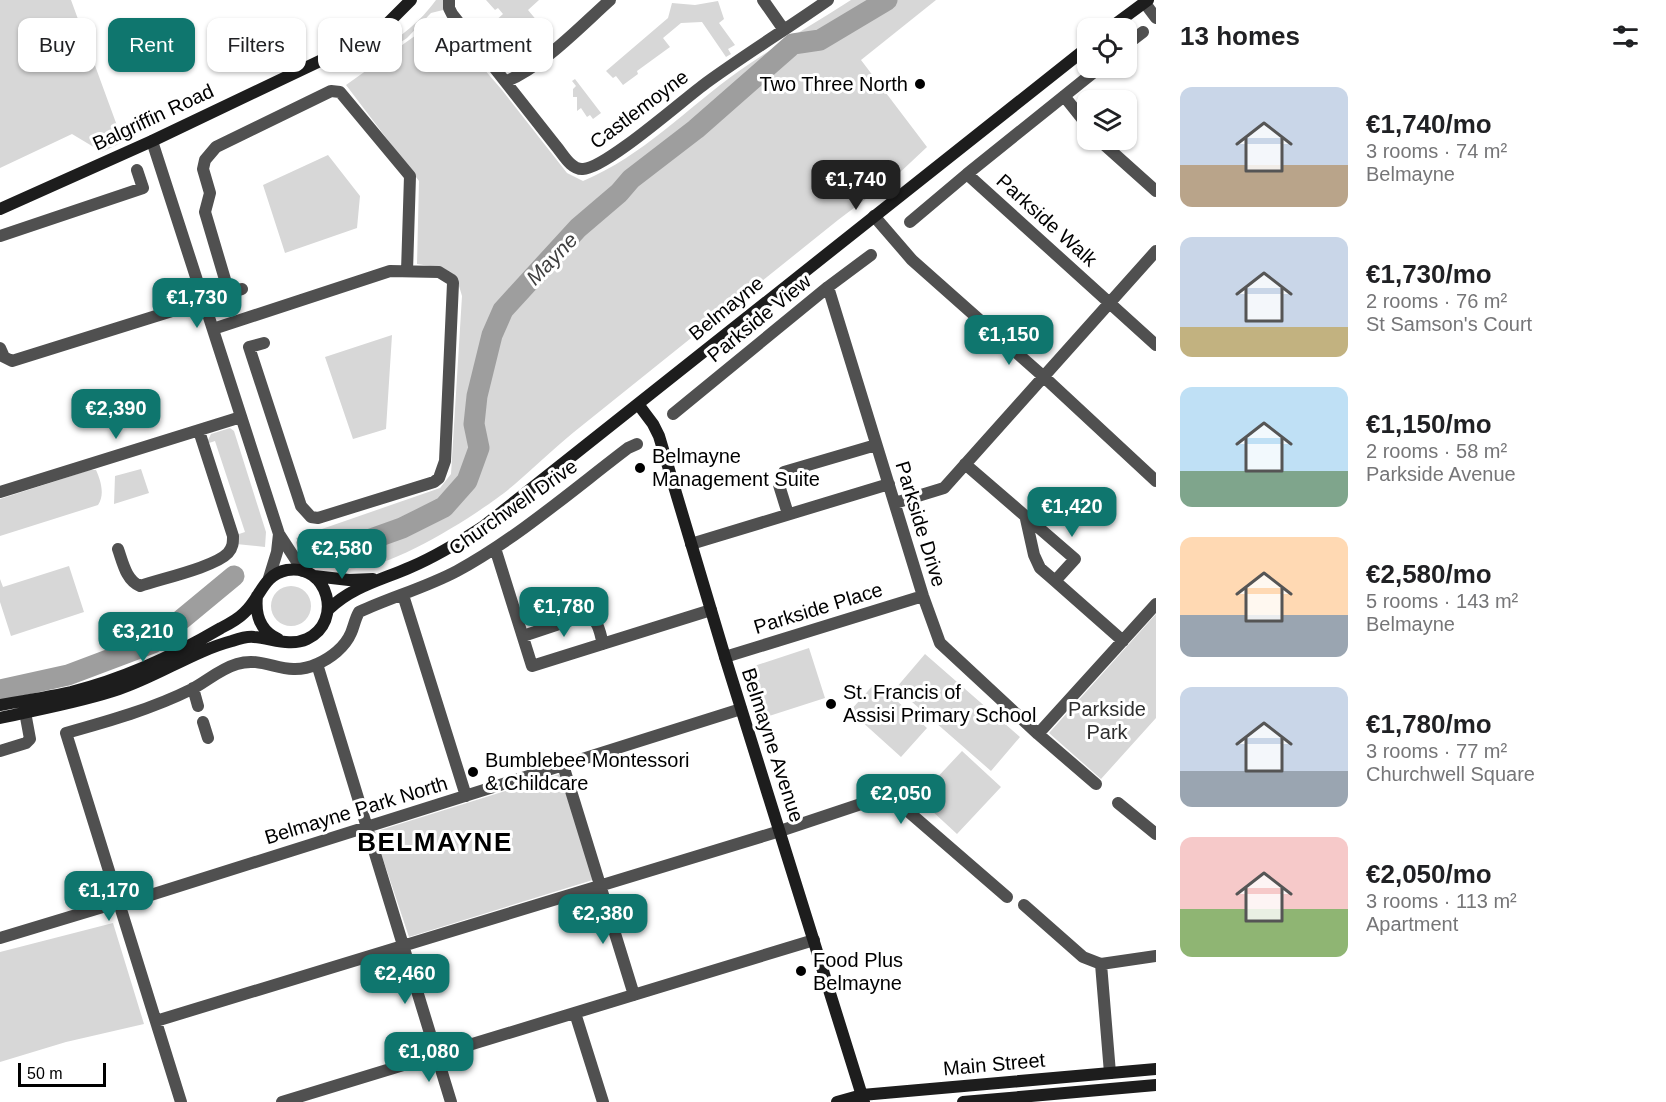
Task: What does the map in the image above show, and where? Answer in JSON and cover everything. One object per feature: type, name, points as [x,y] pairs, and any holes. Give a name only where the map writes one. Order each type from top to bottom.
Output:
[{"type":"street","name":"Balgriffin Road","points":[[0,209],[152,141],[352,45],[382,29],[411,0]]},
{"type":"street","name":"Castlemoyne","points":[[449,0],[452,14],[571,164],[577,169],[584,170],[600,163],[707,82],[828,0]]},
{"type":"street","points":[[507,81],[520,76],[610,0]]},
{"type":"street","points":[[763,0],[784,30]]},
{"type":"street","points":[[1123,18],[1146,1],[1156,18]]},
{"type":"street","points":[[1137,37],[1143,32]]},
{"type":"street","name":"Belmayne","points":[[0,718],[118,689],[164,671],[211,647],[251,636],[285,642],[310,638],[326,621],[329,609],[348,593],[436,555],[484,526],[1077,56]]},
{"type":"street","points":[[967,174],[1086,78]]},
{"type":"street","points":[[242,289],[229,293],[205,216],[210,193],[204,176],[205,160],[216,147],[331,91],[340,92],[410,176],[407,271]]},
{"type":"street","points":[[1064,96],[1077,112]]},
{"type":"street","points":[[152,141],[279,534],[308,574],[323,585],[328,596],[329,609]]},
{"type":"street","points":[[1110,150],[1156,191]]},
{"type":"street","points":[[0,236],[143,188],[137,170]]},
{"type":"street","name":"Parkside Walk","points":[[910,222],[967,174],[1156,345]]},
{"type":"street","points":[[874,216],[912,260],[1044,376],[1156,481]]},
{"type":"street","points":[[895,503],[944,488],[1156,251]]},
{"type":"street","name":"Parkside View","points":[[673,414],[828,287],[871,255]]},
{"type":"street","points":[[213,329],[390,272],[439,272],[452,280],[445,461],[439,478],[434,482],[318,518],[311,517],[301,506],[249,347],[264,342]]},
{"type":"street","name":"Parkside Drive","points":[[828,287],[923,596],[940,643],[1096,784]]},
{"type":"street","points":[[0,348],[4,357],[12,361],[204,302]]},
{"type":"street","name":"Belmayne Avenue","points":[[638,404],[659,436],[741,709],[863,1098]]},
{"type":"street","points":[[0,492],[241,417]]},
{"type":"street","points":[[118,549],[128,575],[134,583],[140,586],[213,562],[227,554],[233,546],[232,536],[199,431]]},
{"type":"street","name":"Churchwell Drive","points":[[119,904],[66,732],[119,718],[193,688],[237,664],[253,662],[287,670],[302,669],[317,664],[343,645],[351,633],[359,612],[457,571],[495,548],[628,448],[637,444]]},
{"type":"street","points":[[788,514],[779,485],[784,472],[876,445]]},
{"type":"street","points":[[965,464],[1075,560],[1055,581]]},
{"type":"street","points":[[691,544],[889,483]]},
{"type":"street","points":[[1026,519],[1034,555],[1040,568],[1123,641]]},
{"type":"street","points":[[0,705],[74,691],[150,665],[235,620],[245,613],[269,578],[277,552],[279,534]]},
{"type":"street","points":[[495,548],[532,666],[711,610]]},
{"type":"street","name":"Belmayne","points":[[269,578],[291,569],[350,580],[376,579]]},
{"type":"street","points":[[403,595],[465,796]]},
{"type":"street","points":[[257,596],[258,619],[265,630],[285,642]]},
{"type":"street","name":"Parkside Place","points":[[725,657],[923,596]]},
{"type":"street","points":[[1038,734],[1156,604]]},
{"type":"street","points":[[522,636],[583,616],[597,621],[603,644]]},
{"type":"street","points":[[317,664],[450,1102]]},
{"type":"street","points":[[193,688],[198,706]]},
{"type":"street","name":"Belmayne Park North","points":[[119,904],[741,709]]},
{"type":"street","points":[[0,751],[26,743],[30,739],[26,712]]},
{"type":"street","points":[[203,722],[208,738]]},
{"type":"street","points":[[563,765],[634,995]]},
{"type":"street","points":[[156,1021],[780,831],[885,796],[895,800],[1007,897]]},
{"type":"street","points":[[1118,803],[1153,826]]},
{"type":"street","points":[[119,904],[181,1102]]},
{"type":"street","points":[[1024,905],[1083,957],[1101,964],[1156,957]]},
{"type":"street","points":[[0,938],[106,906]]},
{"type":"street","points":[[282,1102],[814,940]]},
{"type":"street","points":[[1101,964],[1110,1073]]},
{"type":"street","points":[[575,1013],[603,1102]]},
{"type":"street","name":"Main Street","points":[[837,1102],[1156,1069]]},
{"type":"street","name":"Main Street","points":[[963,1102],[1156,1085]]},
{"type":"green space","points":[[0,0],[71,0],[78,18],[18,18],[18,72],[96,72],[96,68],[123,142],[102,152],[72,134],[0,168]]},
{"type":"green space","points":[[436,0],[443,0],[443,10],[431,13],[426,18],[421,18]]},
{"type":"green space","points":[[486,0],[539,0],[528,10],[535,18],[498,18],[503,14],[498,8],[495,10]]},
{"type":"green space","points":[[851,0],[936,0],[861,60],[927,147],[895,177],[574,432],[515,484],[482,509],[411,550],[367,567],[336,566],[311,554],[302,546],[296,538],[440,488],[451,474],[462,296],[456,276],[443,268],[417,264],[419,181],[346,85],[364,72],[402,72],[402,45],[414,37],[414,72],[486,72],[567,173],[583,181],[605,171],[645,145],[720,85],[766,53]]},
{"type":"green space","points":[[718,1],[724,19],[719,23],[735,45],[728,49],[731,54],[726,57],[702,22],[681,23],[663,38],[670,47],[637,71],[638,74],[623,85],[616,76],[613,78],[606,71],[668,18],[672,3],[695,5]]},
{"type":"green space","points":[[414,24],[414,31],[402,41],[402,34]]},
{"type":"green space","points":[[575,79],[601,113],[593,119],[590,115],[587,117],[581,108],[577,111],[577,97],[573,97],[573,89],[576,86],[572,81]]},
{"type":"green space","points":[[328,155],[360,196],[357,228],[285,253],[263,185]]},
{"type":"green space","points":[[392,335],[386,429],[353,439],[325,357]]},
{"type":"green space","points":[[230,428],[234,431],[266,532],[265,547],[236,544],[236,535],[245,532],[215,441],[206,444],[211,434]]},
{"type":"green space","points":[[141,469],[149,493],[114,504],[115,476]]},
{"type":"green space","points":[[96,470],[101,483],[102,492],[98,505],[0,536],[0,499]]},
{"type":"green space","points":[[69,566],[84,612],[11,636],[0,602],[0,579],[3,587]]},
{"type":"green space","points":[[291,586],[305,592],[311,606],[305,620],[291,626],[277,620],[271,606],[277,592]]},
{"type":"green space","name":"Parkside Park","points":[[1156,614],[1156,718],[1101,779],[1049,733]]},
{"type":"green space","points":[[809,648],[825,698],[766,717],[751,667]]},
{"type":"green space","points":[[925,654],[1020,737],[991,771],[896,688]]},
{"type":"green space","points":[[876,682],[927,728],[901,757],[850,711]]},
{"type":"green space","points":[[962,751],[1001,787],[957,834],[918,798]]},
{"type":"green space","points":[[560,774],[596,879],[409,937],[374,832]]},
{"type":"green space","points":[[113,923],[144,1024],[66,1042],[0,1062],[0,952]]},
{"type":"waterway","name":"Mayne","points":[[307,543],[349,547],[402,528],[444,507],[467,481],[479,448],[474,424],[477,396],[492,335],[503,310],[578,228],[619,193],[631,179],[696,129],[793,44],[820,40],[887,0]]},
{"type":"waterway","name":"Mayne","points":[[0,690],[68,675],[153,643],[234,576]]},
{"type":"place","name":"Two Three North","points":[[920,84]]},
{"type":"place","name":"Belmayne Management Suite","points":[[640,468]]},
{"type":"place","name":"St. Francis of Assisi Primary School","points":[[831,704]]},
{"type":"place","name":"Bumblebee Montessori & Childcare","points":[[473,772]]},
{"type":"place","name":"Food Plus Belmayne","points":[[801,971]]},
{"type":"district","name":"BELMAYNE","points":[[435,842]]}]
